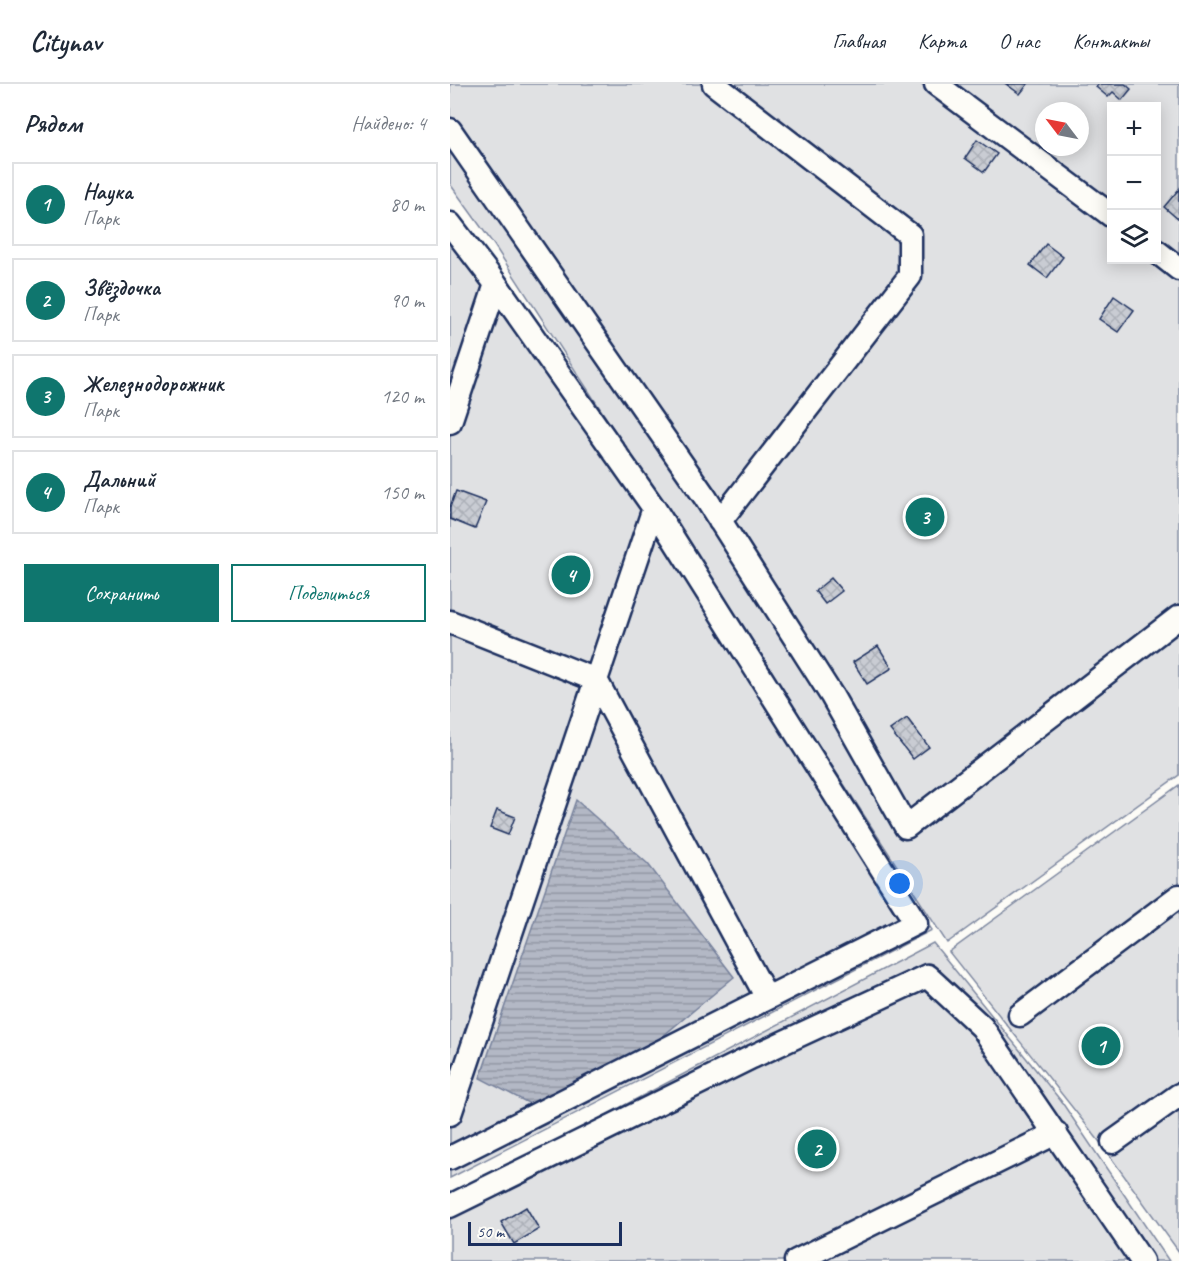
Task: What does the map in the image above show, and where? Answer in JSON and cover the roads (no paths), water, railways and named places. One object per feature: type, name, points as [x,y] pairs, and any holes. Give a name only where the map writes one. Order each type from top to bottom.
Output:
[{"type":"street","points":[[714,84],[910,235],[910,276],[720,521]]},
{"type":"street","points":[[936,84],[1107,212]]},
{"type":"street","points":[[450,130],[720,521],[832,696],[906,827],[1179,617]]},
{"type":"street","points":[[450,224],[496,284],[654,508],[916,923],[450,1158]]},
{"type":"street","points":[[1161,255],[1179,269]]},
{"type":"street","points":[[450,422],[496,284]]},
{"type":"street","points":[[450,1114],[654,508]]},
{"type":"street","points":[[450,621],[596,680],[767,998]]},
{"type":"street","points":[[1020,1015],[1179,896]]},
{"type":"street","points":[[450,1206],[752,1057],[927,976],[982,1027],[1142,1261]]},
{"type":"street","points":[[1113,1143],[1179,1095]]},
{"type":"street","points":[[796,1261],[1056,1133]]},
{"type":"place","name":"Железнодорожник","points":[[925,517]]},
{"type":"place","name":"Дальний","points":[[571,575]]},
{"type":"place","name":"Наука","points":[[1101,1046]]},
{"type":"place","name":"Звёздочка","points":[[817,1149]]}]
